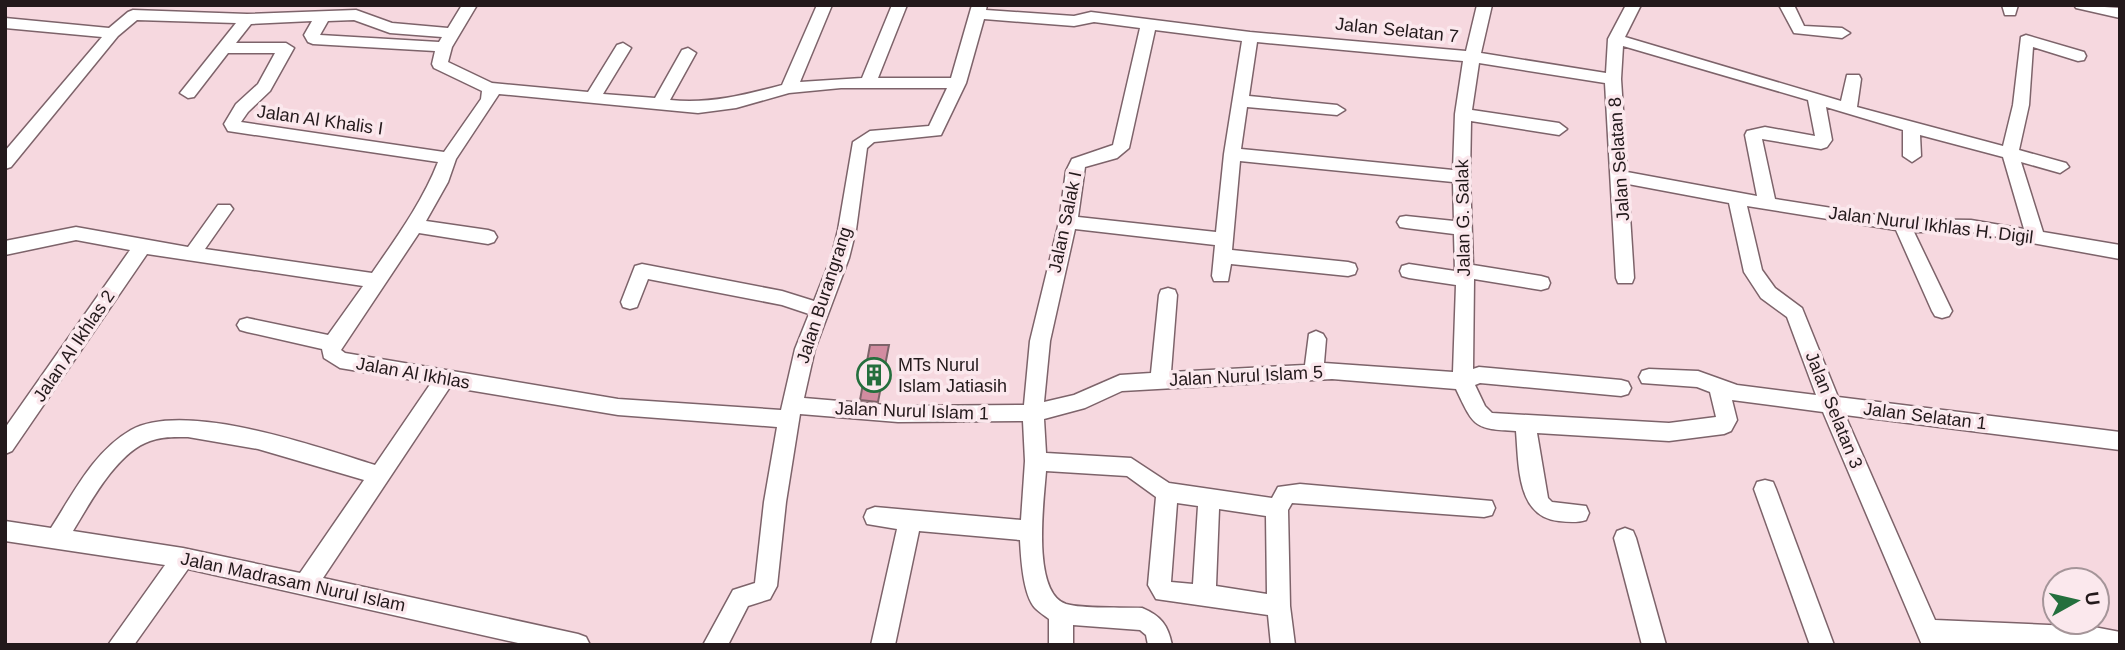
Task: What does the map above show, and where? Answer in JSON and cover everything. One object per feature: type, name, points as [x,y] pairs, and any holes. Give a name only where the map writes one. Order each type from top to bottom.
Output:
[{"type":"street","points":[[470,5],[445,45],[440,64],[489,88],[659,105],[715,107],[789,88],[841,83],[958,83]]},
{"type":"street","points":[[789,88],[825,5]]},
{"type":"street","points":[[867,84],[900,5]]},
{"type":"street","name":"Jalan G. Salak","points":[[1463,381],[1466,316],[1461,177],[1463,114],[1472,57],[1485,5]]},
{"type":"street","points":[[1634,5],[1616,39],[1816,97],[1848,110],[2060,167]]},
{"type":"street","points":[[1786,5],[1799,30],[1842,33]]},
{"type":"street","points":[[2081,5],[2120,13]]},
{"type":"street","points":[[5,163],[134,10],[175,10],[247,19],[356,15],[445,45]]},
{"type":"street","points":[[979,10],[1008,10],[1074,21],[1087,20],[1092,11]]},
{"type":"street","name":"Jalan Burangrang","points":[[715,645],[741,597],[762,592],[766,586],[775,502],[790,412],[805,349],[847,230],[859,146],[863,140],[881,135],[935,131],[958,83],[979,10]]},
{"type":"street","name":"Jalan Selatan 7","points":[[1092,11],[1149,24],[1250,37],[1472,57],[1614,79]]},
{"type":"street","points":[[322,18],[312,35],[313,39],[445,45]]},
{"type":"street","points":[[188,93],[247,19]]},
{"type":"street","points":[[5,23],[113,33]]},
{"type":"street","name":"Jalan Salak I","points":[[1061,614],[1042,600],[1032,565],[1031,531],[1036,461],[1033,413],[1040,341],[1068,222],[1077,163],[1093,156],[1116,152],[1121,148],[1149,24]]},
{"type":"street","points":[[1221,276],[1232,154],[1250,37]]},
{"type":"street","name":"Jalan Selatan 8","points":[[1616,39],[1614,79],[1625,278]]},
{"type":"street","points":[[2036,237],[2010,153],[2021,105],[2026,40],[2078,56]]},
{"type":"street","points":[[224,48],[284,52],[445,45]]},
{"type":"street","points":[[592,98],[623,48]]},
{"type":"street","name":"Jalan Al Khalis I","points":[[284,52],[264,86],[238,113],[232,127],[448,158]]},
{"type":"street","points":[[659,105],[688,53]]},
{"type":"street","points":[[1848,110],[1853,79]]},
{"type":"street","name":"Jalan Al Ikhlas","points":[[489,88],[489,100],[448,158],[439,181],[414,226],[334,344],[331,353],[340,360],[444,380],[618,407],[790,412]]},
{"type":"street","points":[[1767,204],[1753,135],[1765,133],[1821,143],[1824,141],[1816,97]]},
{"type":"street","points":[[1242,101],[1337,110]]},
{"type":"street","points":[[1463,114],[1559,128]]},
{"type":"street","points":[[1911,127],[1912,156]]},
{"type":"street","points":[[1232,154],[1461,177]]},
{"type":"street","name":"Jalan Nurul Ikhlas H. Digil","points":[[1619,176],[1767,204],[1902,225],[1970,226],[2120,251]]},
{"type":"street","name":"Jalan Selatan 3","points":[[1736,197],[1753,272],[1768,293],[1795,313],[1830,404],[1931,638]]},
{"type":"street","points":[[193,253],[224,209]]},
{"type":"street","points":[[1068,222],[1348,269]]},
{"type":"street","points":[[1406,222],[1463,228]]},
{"type":"street","points":[[1902,225],[1942,311]]},
{"type":"street","points":[[414,226],[488,237]]},
{"type":"street","points":[[5,248],[65,234],[112,238],[142,247],[377,281]]},
{"type":"street","name":"Jalan Al Ikhlas 2","points":[[5,444],[142,247]]},
{"type":"street","points":[[630,302],[642,271],[782,298],[820,310]]},
{"type":"street","points":[[1409,271],[1541,283]]},
{"type":"street","points":[[1160,381],[1168,295]]},
{"type":"street","points":[[247,324],[334,344]]},
{"type":"street","points":[[1314,372],[1316,339]]},
{"type":"street","name":"Jalan Nurul Islam 5","points":[[1033,413],[1078,402],[1120,383],[1332,371],[1463,381],[1479,375],[1621,388]]},
{"type":"street","name":"Jalan Selatan 1","points":[[1650,377],[1698,379],[1720,390],[2120,441]]},
{"type":"street","points":[[306,584],[444,380]]},
{"type":"street","points":[[1463,381],[1483,418],[1669,432],[1724,425],[1727,420],[1720,390]]},
{"type":"street","name":"Jalan Nurul Islam 1","points":[[790,412],[1033,413]]},
{"type":"street","points":[[1526,423],[1539,504],[1544,509],[1578,513]]},
{"type":"street","points":[[56,539],[102,470],[126,444],[155,429],[184,427],[301,450],[380,476]]},
{"type":"street","points":[[1036,461],[1130,467],[1142,473],[1154,487],[1167,492],[1277,508]]},
{"type":"street","points":[[1765,489],[1822,645]]},
{"type":"street","points":[[1167,492],[1158,585],[1164,592],[1279,606]]},
{"type":"street","points":[[1283,645],[1279,606],[1277,508],[1286,494],[1484,508]]},
{"type":"street","points":[[1203,596],[1209,499]]},
{"type":"street","points":[[875,517],[1031,531]]},
{"type":"street","points":[[883,645],[910,520]]},
{"type":"street","name":"Jalan Madrasam Nurul Islam","points":[[7,534],[183,558],[578,645]]},
{"type":"street","points":[[1625,538],[1654,645]]},
{"type":"street","points":[[120,645],[183,558]]},
{"type":"street","points":[[1061,645],[1061,614],[1142,619],[1158,630],[1160,645]]},
{"type":"street","points":[[1931,638],[2094,638],[2120,643]]},
{"type":"building","name":"MTs Nurul Islam Jatiasih","points":[[870,345],[889,345],[878,402],[860,400]]},
{"type":"place","name":"MTs Nurul Islam Jatiasih","points":[[874,375]]}]
